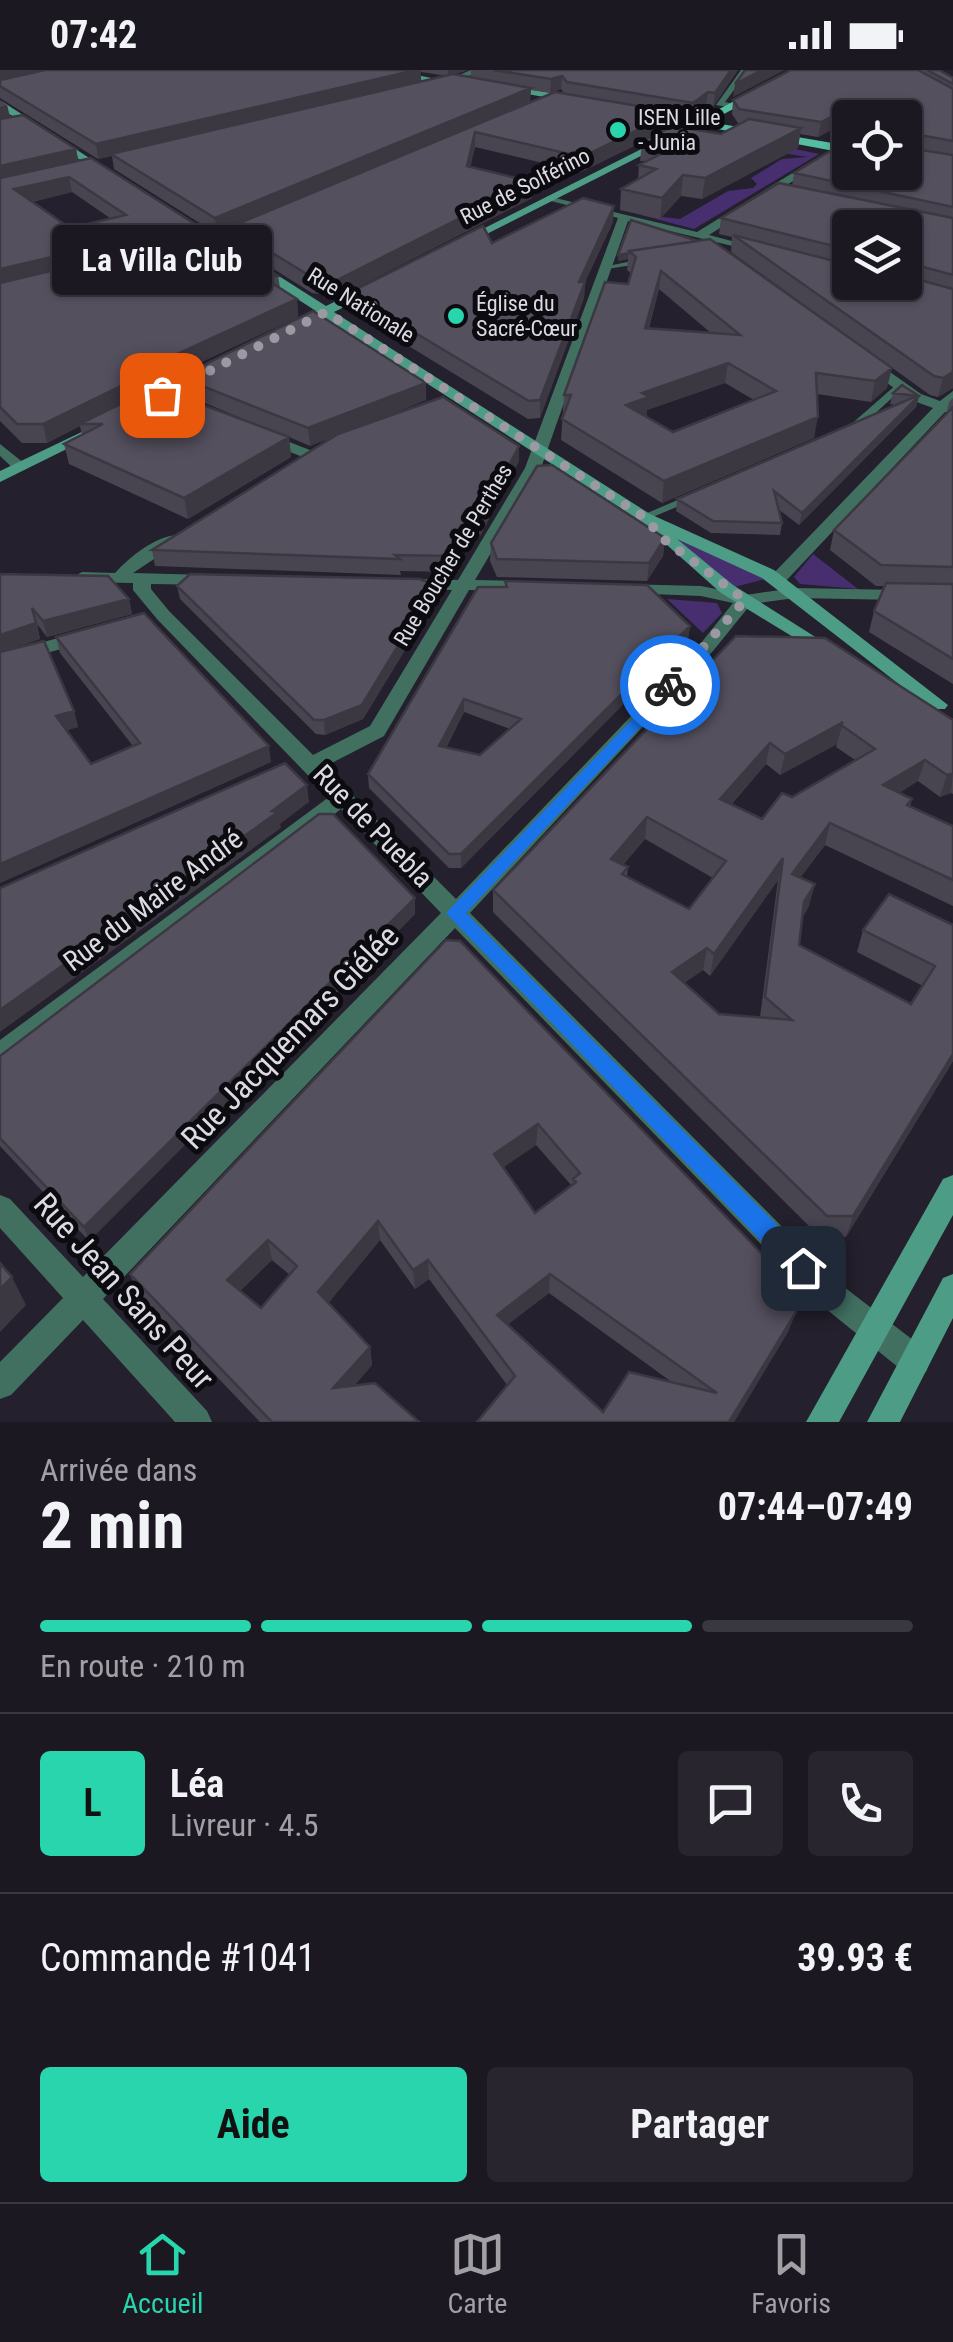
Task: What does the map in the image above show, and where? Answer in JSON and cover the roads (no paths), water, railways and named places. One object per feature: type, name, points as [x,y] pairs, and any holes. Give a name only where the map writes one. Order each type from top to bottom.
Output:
[{"type":"main road","name":"Rue de Solférino","points":[[700,123],[802,70]]},
{"type":"main road","points":[[700,123],[832,145]]},
{"type":"street","points":[[376,70],[454,81]]},
{"type":"street","points":[[400,70],[475,85]]},
{"type":"street","points":[[421,89],[479,70]]},
{"type":"street","points":[[731,106],[719,103],[745,70]]},
{"type":"street","points":[[733,85],[765,88]]},
{"type":"street","points":[[492,88],[586,103]]},
{"type":"street","points":[[0,104],[124,184]]},
{"type":"street","points":[[679,119],[700,123]]},
{"type":"street","points":[[13,125],[28,122]]},
{"type":"street","name":"Rue de Solférino","points":[[446,251],[700,123]]},
{"type":"street","points":[[699,236],[832,156]]},
{"type":"street","points":[[78,170],[114,162]]},
{"type":"street","points":[[772,190],[802,196]]},
{"type":"street","points":[[552,198],[774,255]]},
{"type":"street","name":"Rue Boucher de Perthes","points":[[280,770],[377,731],[542,450],[624,218]]},
{"type":"street","points":[[699,236],[727,261]]},
{"type":"street","name":"Rue Nationale","points":[[241,258],[644,517],[796,592],[946,710]]},
{"type":"street","points":[[302,324],[386,282]]},
{"type":"street","points":[[777,580],[949,404],[900,386],[853,352]]},
{"type":"street","points":[[129,412],[239,355]]},
{"type":"street","points":[[162,395],[182,403]]},
{"type":"street","points":[[437,404],[458,396]]},
{"type":"street","points":[[0,477],[112,421]]},
{"type":"street","points":[[255,433],[316,452],[294,465]]},
{"type":"street","points":[[0,448],[20,467]]},
{"type":"street","name":"Rue Nationale","points":[[644,517],[665,540],[745,600],[805,638],[946,710]]},
{"type":"street","points":[[131,578],[132,564],[194,526]]},
{"type":"street","points":[[68,577],[231,580]]},
{"type":"street","name":"Rue de Puebla","points":[[131,578],[142,590],[154,617],[310,761],[825,1290],[914,1361]]},
{"type":"street","points":[[389,584],[544,587]]},
{"type":"street","points":[[602,588],[691,590],[745,600],[796,592],[953,596]]},
{"type":"street","name":"Rue Jacquemars Giélée","points":[[0,1384],[455,913],[706,647],[745,600]]},
{"type":"street","points":[[0,660],[91,635]]},
{"type":"street","name":"Rue du Maire André","points":[[0,1054],[344,796]]},
{"type":"street","points":[[822,1422],[953,1188]]},
{"type":"street","name":"Rue Jean Sans Peur","points":[[0,1208],[196,1422]]},
{"type":"street","points":[[883,1422],[953,1288]]},
{"type":"lane","points":[[607,267],[658,259]]},
{"type":"lane","points":[[831,439],[849,431],[900,386]]},
{"type":"lane","points":[[644,517],[710,489]]},
{"type":"place","name":"ISEN Lille - Junia","points":[[618,130]]},
{"type":"place","name":"Église du Sacré-Cœur","points":[[456,316]]},
{"type":"place","name":"La Villa Club","points":[[162,395]]}]
